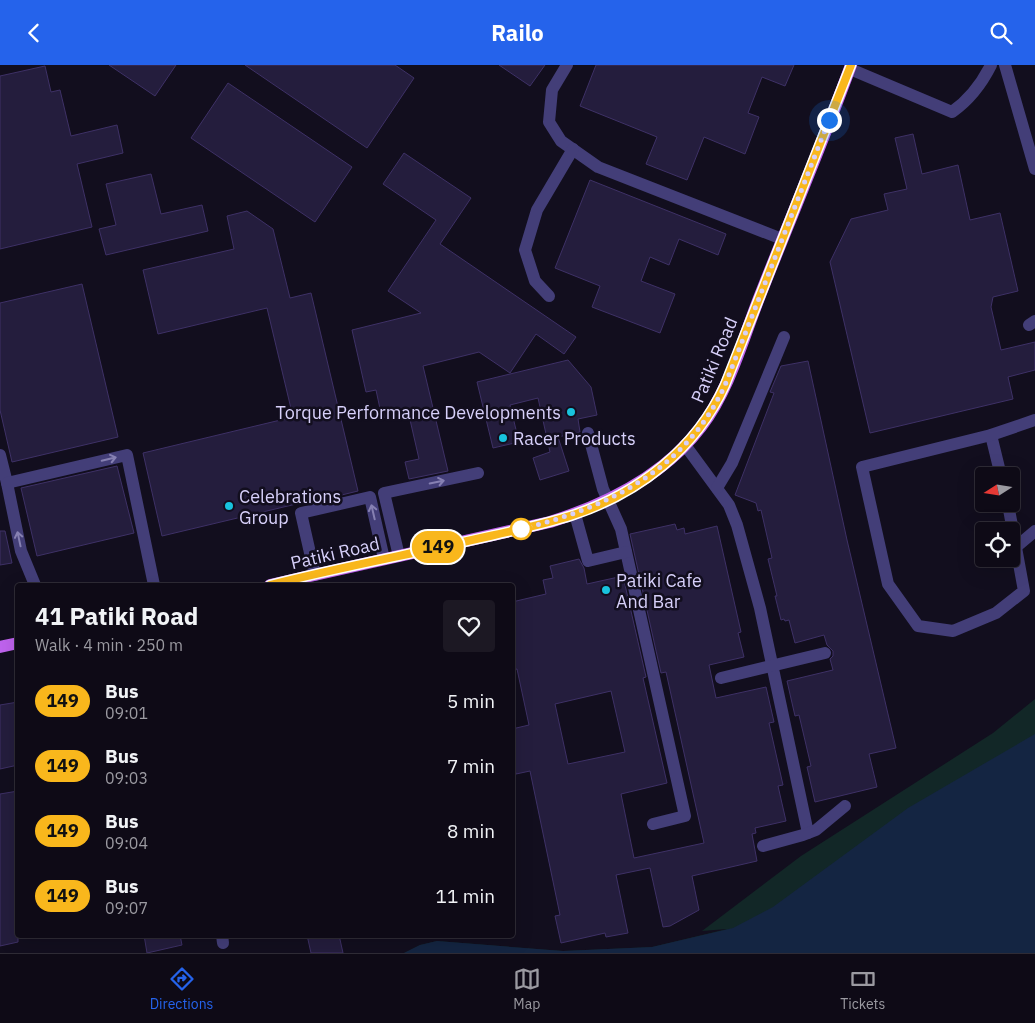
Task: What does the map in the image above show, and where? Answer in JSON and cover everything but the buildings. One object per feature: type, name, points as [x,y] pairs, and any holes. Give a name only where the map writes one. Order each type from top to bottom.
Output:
[{"type":"main road","name":"Patiki Road","points":[[279,583],[525,528],[575,514],[609,500],[644,479],[685,445],[714,408],[741,345],[850,67]]},
{"type":"main road","points":[[0,647],[15,644]]},
{"type":"lane","points":[[567,65],[552,90],[549,122],[561,141],[598,167],[782,239]]},
{"type":"lane","points":[[850,67],[952,112],[982,82],[991,65]]},
{"type":"lane","points":[[1006,65],[1035,169]]},
{"type":"lane","points":[[549,297],[535,281],[525,250],[537,210],[573,149]]},
{"type":"lane","points":[[717,489],[732,463],[784,337]]},
{"type":"lane","points":[[1020,567],[1024,591],[996,613],[953,631],[918,626],[888,583],[862,467],[992,435],[1035,420]]},
{"type":"lane","points":[[588,433],[602,489],[609,500],[621,529],[685,816],[653,823]]},
{"type":"lane","points":[[992,435],[999,467]]},
{"type":"lane","points":[[685,445],[729,505],[737,525],[760,608],[808,833]]},
{"type":"lane","points":[[0,455],[21,551],[34,583]]},
{"type":"lane","points":[[7,483],[127,455],[154,583]]},
{"type":"lane","points":[[399,556],[384,493],[478,473]]},
{"type":"lane","points":[[315,575],[301,513],[370,497],[384,559]]},
{"type":"lane","points":[[575,514],[588,561],[626,552]]},
{"type":"lane","points":[[1020,544],[1035,531]]},
{"type":"lane","points":[[721,678],[825,653]]},
{"type":"lane","points":[[763,846],[816,830],[845,806]]},
{"type":"green space","points":[[1035,699],[1035,953],[404,953],[420,945],[437,941],[563,951],[652,947],[727,929],[702,931],[801,856],[993,733]]},
{"type":"water","points":[[1035,734],[1035,953],[404,953],[420,945],[437,941],[563,951],[652,947],[733,928],[773,907],[908,808]]},
{"type":"bus line","name":"149","points":[[279,583],[525,528],[575,514],[621,493],[644,479],[675,455],[700,428],[714,408],[725,385],[851,65]]},
{"type":"place","name":"Torque Performance Developments","points":[[571,412]]},
{"type":"place","name":"Racer Products","points":[[503,438]]},
{"type":"place","name":"Celebrations Group","points":[[229,506]]},
{"type":"place","name":"Patiki Cafe And Bar","points":[[606,590]]},
{"type":"route","points":[[521,529],[575,514],[609,500],[665,464],[700,428],[714,408],[725,385],[829,120]]}]
